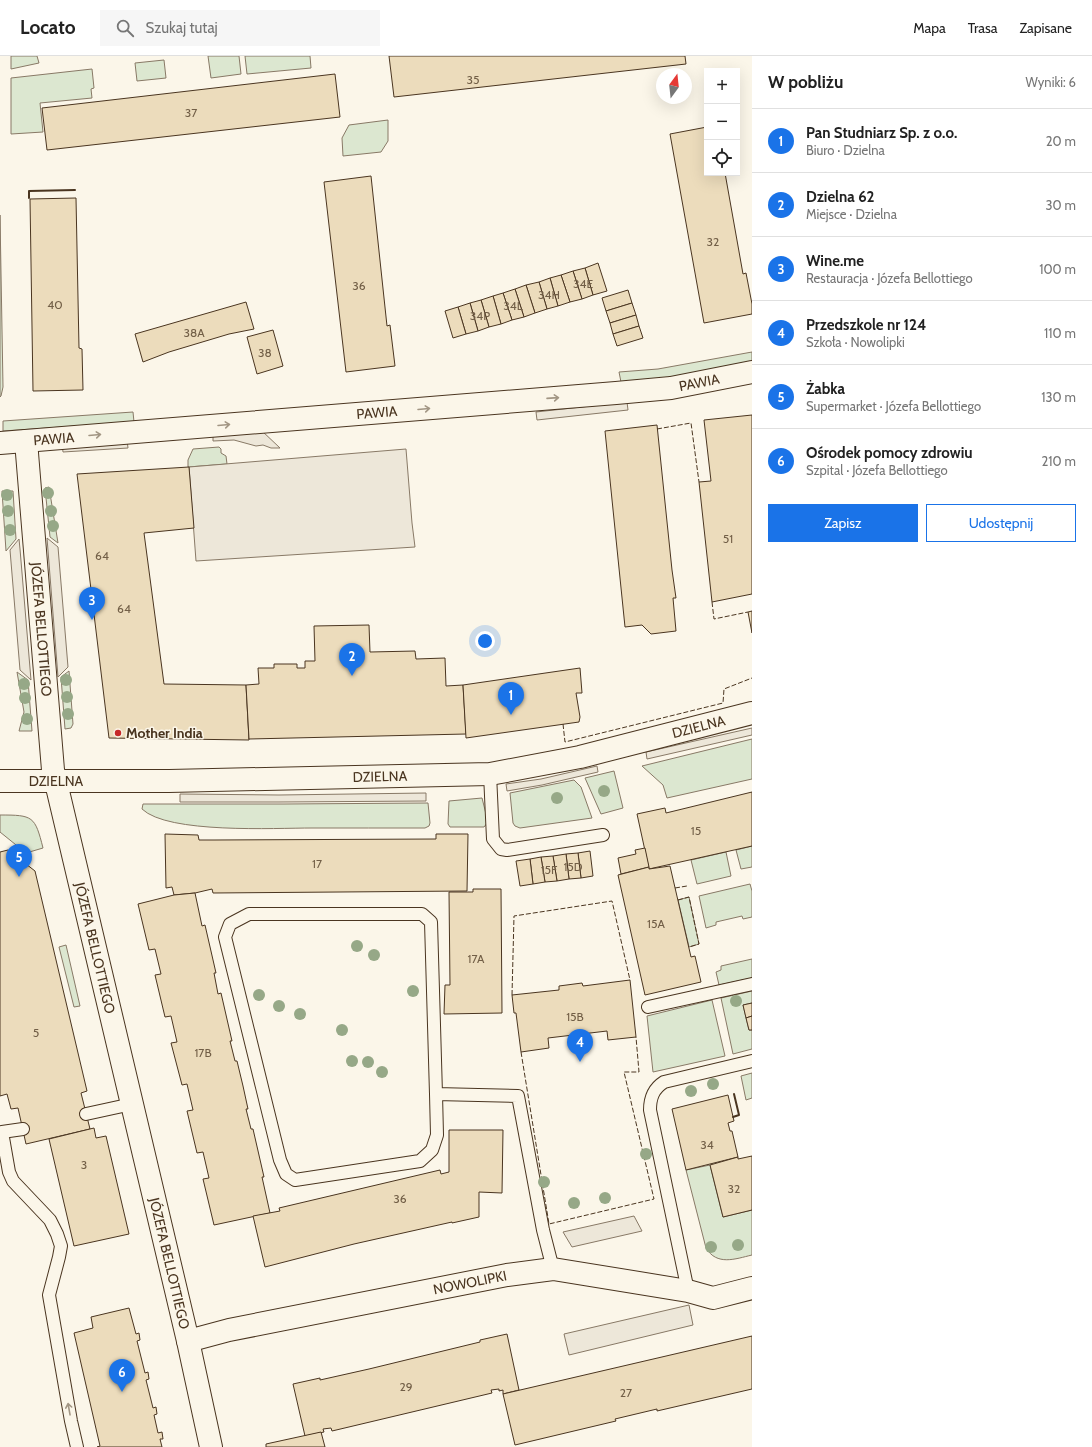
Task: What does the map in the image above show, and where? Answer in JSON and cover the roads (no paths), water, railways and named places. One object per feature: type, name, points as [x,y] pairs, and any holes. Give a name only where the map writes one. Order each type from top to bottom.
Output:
[{"type":"street","name":"PAWIA","points":[[0,443],[616,394],[671,388],[752,372]]},
{"type":"street","name":"JÓZEFA BELLOTTIEGO","points":[[26,441],[49,738],[55,780],[188,1341],[211,1447]]},
{"type":"street","name":"DZIELNA","points":[[0,781],[177,781],[490,774],[580,757],[752,713]]},
{"type":"street","name":"NOWOLIPKI","points":[[188,1341],[229,1330],[507,1275],[553,1269],[688,1291],[713,1298],[752,1288]]},
{"type":"lane","points":[[490,774],[493,838],[501,849],[507,850],[603,835]]},
{"type":"lane","points":[[249,914],[422,914],[431,922],[436,1094],[437,1135],[432,1150],[420,1161],[295,1180],[286,1174],[280,1160],[225,937],[230,924],[249,914]]},
{"type":"lane","points":[[648,1007],[752,984]]},
{"type":"lane","points":[[688,1291],[650,1110],[652,1093],[664,1082],[752,1061]]},
{"type":"lane","points":[[436,1094],[518,1096],[543,1230],[553,1269]]},
{"type":"lane","points":[[86,1114],[132,1104]]},
{"type":"lane","points":[[23,1129],[2,1132],[4,1150],[9,1172],[13,1181],[38,1205],[50,1220],[61,1246],[49,1296],[77,1447]]},
{"type":"place","name":"Wine.me","points":[[92,620]]},
{"type":"place","name":"Dzielna 62","points":[[352,676]]},
{"type":"place","name":"Pan Studniarz Sp. z o.o.","points":[[511,715]]},
{"type":"place","name":"Mother India","points":[[118,733]]},
{"type":"place","name":"Żabka","points":[[19,877]]},
{"type":"place","name":"Przedszkole nr 124","points":[[580,1062]]},
{"type":"place","name":"Ośrodek pomocy zdrowiu","points":[[122,1392]]}]
